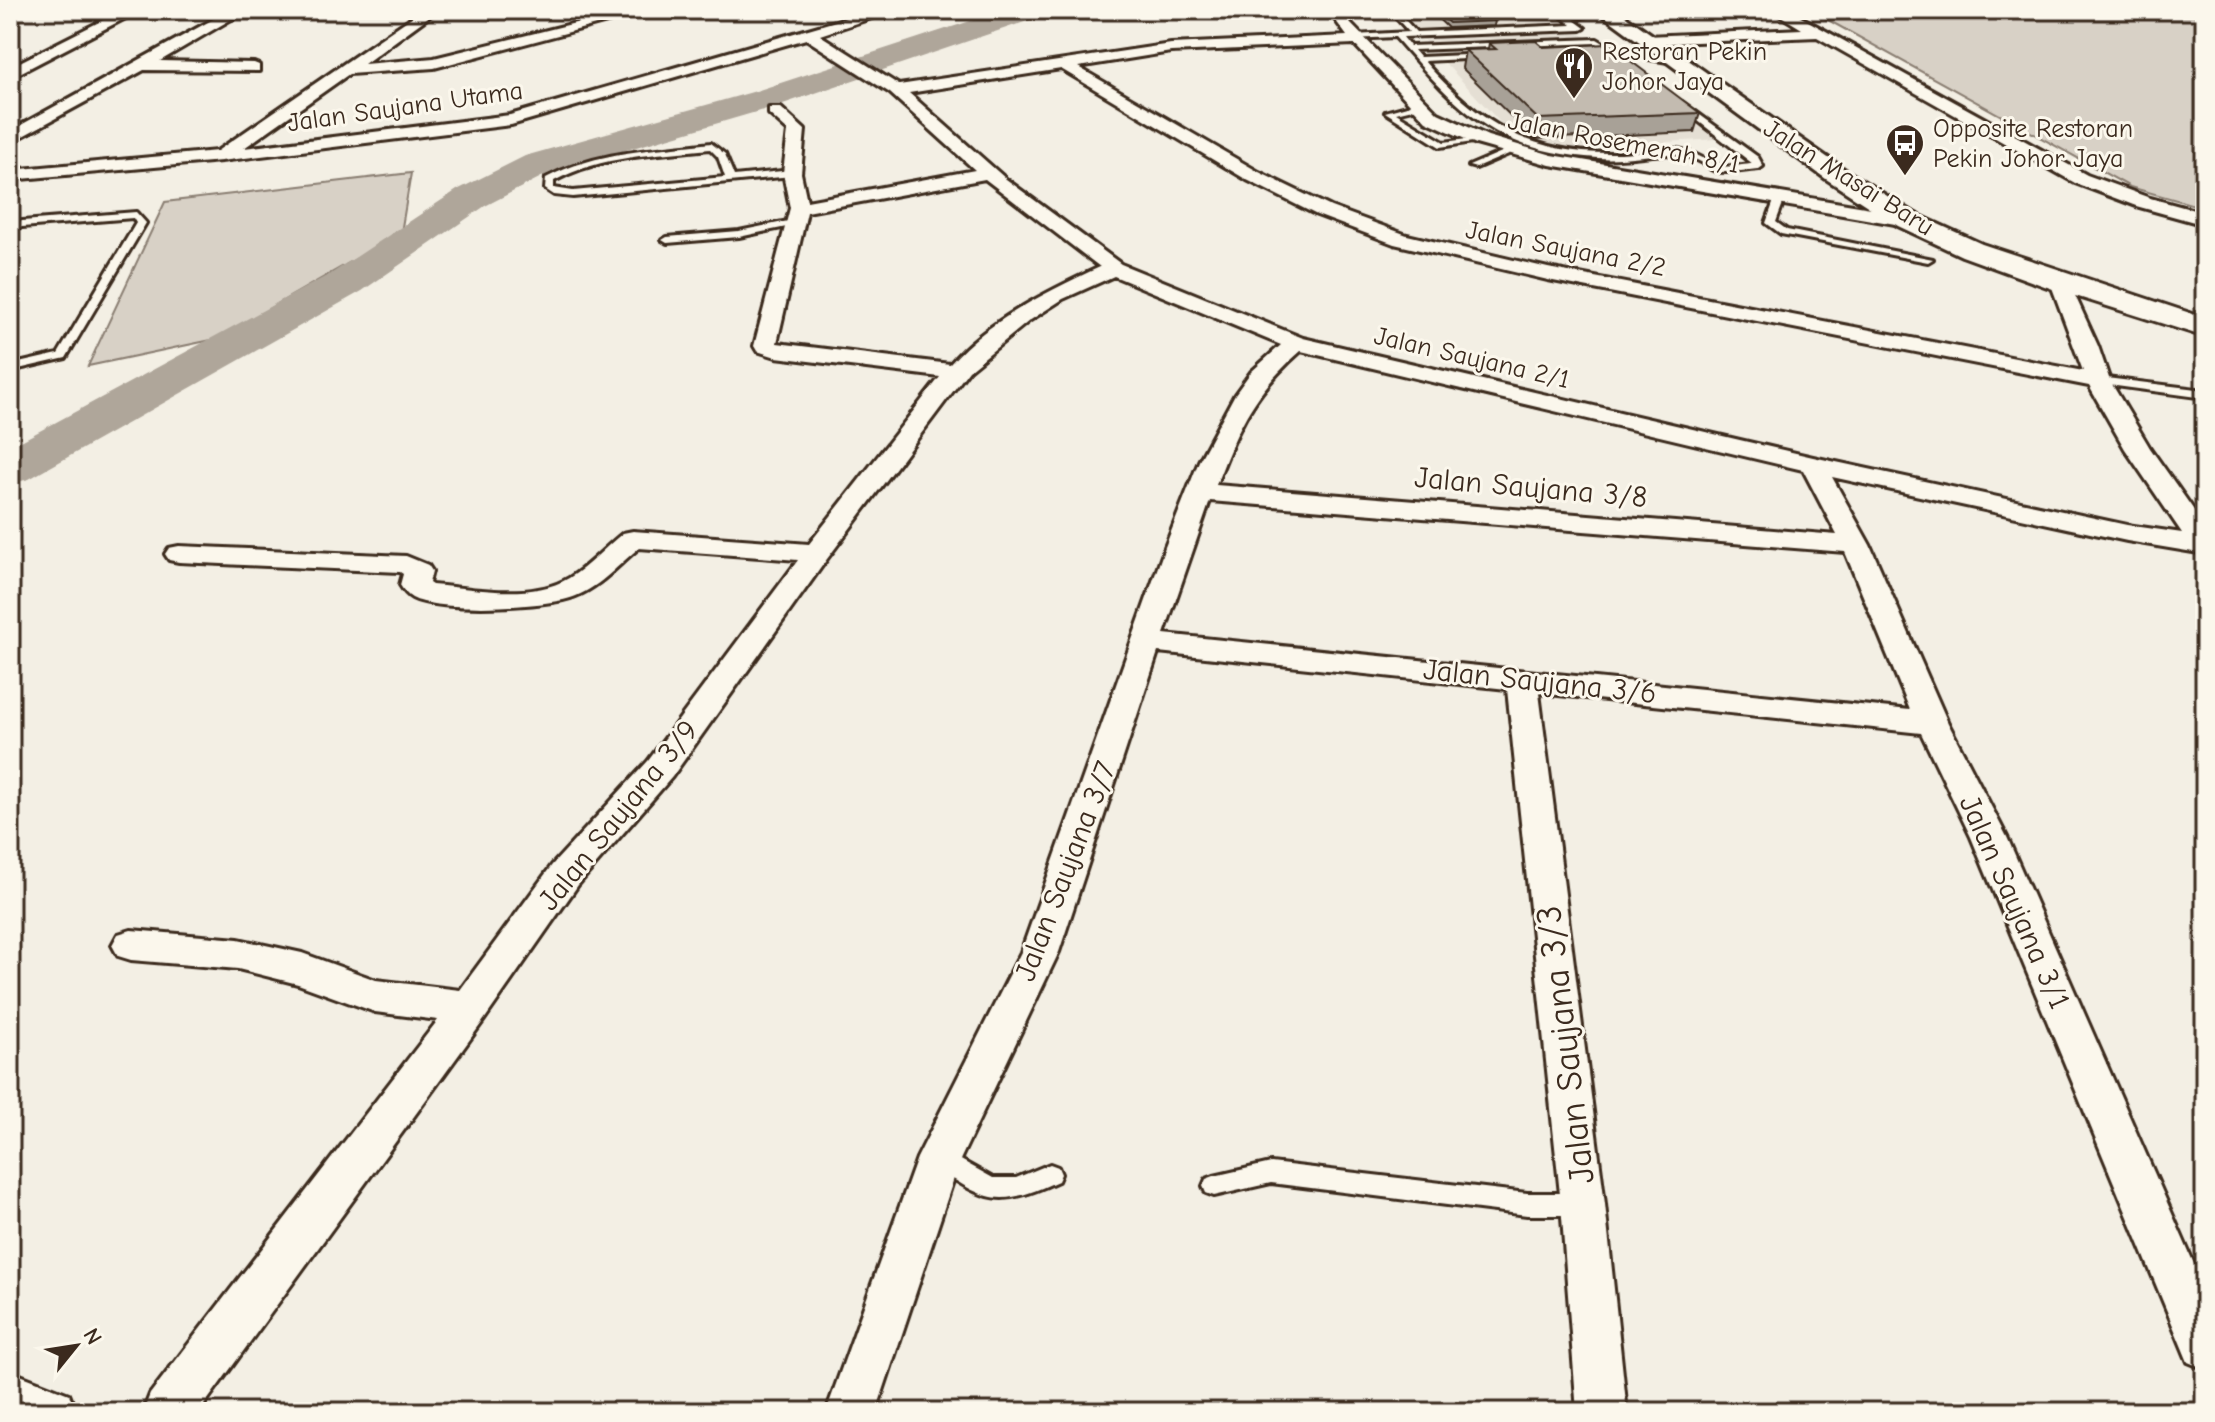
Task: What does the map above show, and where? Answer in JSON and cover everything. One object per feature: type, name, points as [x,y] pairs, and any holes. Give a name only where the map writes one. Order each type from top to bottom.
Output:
[{"type":"main road","name":"Jalan Masai Baru","points":[[1605,10],[1652,35],[1955,225],[2042,261],[2205,312]]},
{"type":"main road","name":"Jalan Masai Baru","points":[[1652,35],[1835,174],[1907,220],[1972,250],[2060,282],[2205,328]]},
{"type":"street","points":[[10,73],[134,10]]},
{"type":"street","points":[[10,138],[240,10]]},
{"type":"street","points":[[228,151],[355,69],[431,10]]},
{"type":"street","points":[[542,10],[616,17]]},
{"type":"street","points":[[355,69],[434,63],[645,10]]},
{"type":"street","name":"Jalan Saujana Utama","points":[[10,175],[511,120],[889,10]]},
{"type":"street","name":"Jalan Rosemerah 8/1","points":[[1335,10],[1356,38],[1418,105],[1443,123],[1482,140],[1550,160],[1907,220]]},
{"type":"street","points":[[1778,10],[2081,179],[2120,195],[2205,219]]},
{"type":"street","points":[[1652,35],[1801,24]]},
{"type":"street","points":[[1652,35],[1818,33]]},
{"type":"street","name":"Jalan Saujana 2/1","points":[[809,34],[896,90],[989,173],[1114,268],[1296,343],[1813,465],[2127,533],[2204,545]]},
{"type":"street","points":[[896,90],[1171,48],[1356,38]]},
{"type":"street","name":"Jalan Saujana 2/2","points":[[1061,63],[1253,176],[1324,211],[1401,240],[1548,274],[2098,381]]},
{"type":"street","points":[[142,65],[254,68]]},
{"type":"street","points":[[775,111],[797,130],[792,173],[796,215],[765,346],[776,350],[956,372]]},
{"type":"street","points":[[796,215],[989,173]]},
{"type":"street","name":"Jalan Saujana 3/9","points":[[168,1412],[470,1008],[565,875],[660,769],[817,553],[956,372],[1021,316],[1056,295],[1114,268]]},
{"type":"street","points":[[2060,282],[2098,381],[2138,449],[2204,545]]},
{"type":"street","name":"Jalan Saujana 3/7","points":[[851,1412],[939,1158],[1040,952],[1149,642],[1179,547],[1201,492],[1228,428],[1254,382],[1296,343]]},
{"type":"street","name":"Jalan Saujana 3/1","points":[[1813,465],[1856,545],[1932,723],[1989,837],[2205,1345]]},
{"type":"street","name":"Jalan Saujana 3/8","points":[[1201,492],[1856,545]]},
{"type":"street","points":[[179,554],[406,564],[418,571],[414,585],[424,593],[521,597],[552,596],[579,584],[633,539],[817,553]]},
{"type":"street","name":"Jalan Saujana 3/6","points":[[1149,642],[1932,723]]},
{"type":"street","name":"Jalan Saujana 3/3","points":[[1522,679],[1583,1204],[1602,1412]]},
{"type":"street","points":[[131,945],[238,954],[302,969],[375,996],[470,1008]]},
{"type":"street","points":[[10,1396],[51,1412]]},
{"type":"lane","points":[[1392,10],[1415,35]]},
{"type":"lane","points":[[1556,10],[1634,68]]},
{"type":"lane","points":[[1568,19],[1585,15],[1591,10]]},
{"type":"lane","points":[[1356,38],[1579,27]]},
{"type":"lane","points":[[1397,35],[1479,121],[1503,134],[1552,148],[1601,156],[1694,153],[1717,169],[1759,166],[1755,159],[1671,96]]},
{"type":"lane","points":[[1547,53],[1610,50],[1652,35]]},
{"type":"lane","points":[[1408,48],[1597,41]]},
{"type":"lane","points":[[1419,59],[1499,56]]},
{"type":"lane","points":[[1418,105],[1389,112],[1443,145],[1482,140]]},
{"type":"lane","points":[[730,180],[729,169],[718,149],[711,146],[597,162],[560,172],[549,180],[550,189],[557,193],[573,194],[730,180],[792,173]]},
{"type":"lane","points":[[1473,166],[1514,150]]},
{"type":"lane","points":[[1708,186],[1717,169]]},
{"type":"lane","points":[[1780,198],[1771,223],[1784,232],[1928,259]]},
{"type":"lane","points":[[10,225],[136,215],[141,223],[62,356],[10,368]]},
{"type":"lane","points":[[667,240],[739,234],[796,215]]},
{"type":"lane","points":[[2098,381],[2205,394]]},
{"type":"lane","points":[[939,1158],[992,1191],[1018,1190],[1050,1174]]},
{"type":"lane","points":[[1214,1186],[1271,1173],[1527,1204],[1583,1204]]},
{"type":"shaded area","points":[[1396,10],[1550,10],[1719,139],[1559,148],[1510,133]]},
{"type":"shaded area","points":[[1810,10],[2205,10],[2205,208],[2130,187]]},
{"type":"shaded area","points":[[411,173],[401,233],[216,339],[88,366],[165,202]]},
{"type":"building","points":[[1435,10],[1482,10],[1495,21],[1449,23]]},
{"type":"building","name":"Restoran Pekin Johor Jaya","points":[[1536,41],[1543,47],[1608,44],[1700,113],[1538,119],[1465,50],[1496,49],[1489,43]]},
{"type":"waterway","points":[[10,468],[347,282],[471,198],[538,164],[768,98],[1032,10]]},
{"type":"place","name":"Restoran Pekin Johor Jaya","points":[[1574,100]]},
{"type":"place","name":"Opposite Restoran Pekin Johor Jaya","points":[[1905,177]]}]
